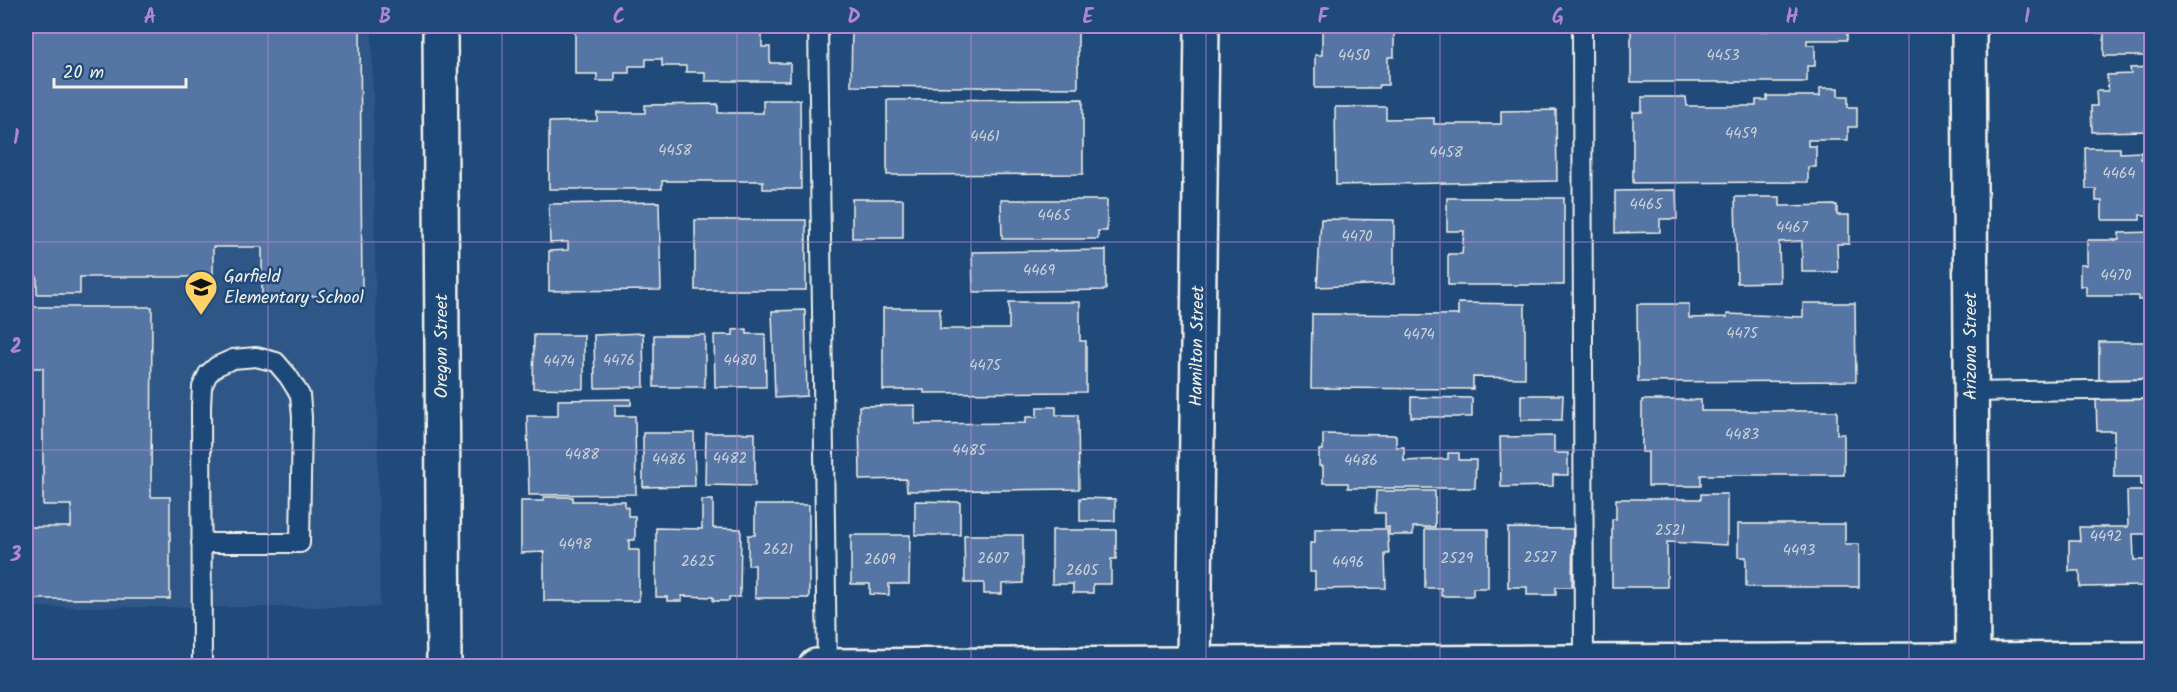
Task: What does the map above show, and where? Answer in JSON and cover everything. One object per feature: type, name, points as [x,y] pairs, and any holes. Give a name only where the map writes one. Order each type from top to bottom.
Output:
[{"type":"street","name":"Oregon Street","points":[[440,26],[444,666]]},
{"type":"street","name":"Hamilton Street","points":[[1194,665],[1202,26]]},
{"type":"street","name":"Arizona Street","points":[[1969,26],[1973,664]]},
{"type":"street","points":[[816,666],[1973,664],[2151,659]]},
{"type":"lane","points":[[818,26],[827,666]]},
{"type":"lane","points":[[1582,26],[1584,664]]},
{"type":"lane","points":[[201,543],[300,543],[300,395],[276,362],[256,357],[233,359],[217,366],[208,374],[202,387],[201,543],[202,666]]},
{"type":"lane","points":[[1971,392],[2151,389]]},
{"type":"shaded area","name":"Garfield Elementary School","points":[[26,26],[372,26],[380,607],[26,607]]},
{"type":"building","points":[[26,26],[360,26],[362,296],[298,296],[298,301],[262,301],[262,247],[213,247],[213,277],[80,277],[80,294],[37,294],[37,277],[26,277]]},
{"type":"building","points":[[575,26],[762,26],[762,47],[770,47],[770,63],[790,63],[790,81],[705,81],[705,72],[686,72],[686,66],[662,66],[662,59],[646,59],[646,66],[629,66],[629,73],[615,73],[615,81],[597,81],[597,74],[575,74]]},
{"type":"building","points":[[852,26],[1078,26],[1078,88],[851,86]]},
{"type":"building","points":[[1322,26],[1387,26],[1387,28],[1394,28],[1394,57],[1388,57],[1388,85],[1379,85],[1379,88],[1315,88],[1315,55],[1322,55]]},
{"type":"building","points":[[1427,26],[1472,26],[1472,31],[1427,32]]},
{"type":"building","points":[[1631,26],[1758,26],[1758,31],[1768,31],[1768,26],[1855,27],[1847,27],[1847,40],[1807,40],[1807,45],[1815,45],[1815,66],[1807,66],[1807,82],[1631,82]]},
{"type":"building","points":[[2097,26],[2146,26],[2146,56],[2104,56],[2104,33],[2097,33]]},
{"type":"building","points":[[2152,67],[2152,131],[2092,132],[2091,106],[2097,106],[2096,91],[2108,91],[2107,75],[2131,74],[2130,68]]},
{"type":"building","points":[[1820,88],[1838,88],[1838,96],[1848,96],[1848,107],[1857,107],[1857,127],[1848,127],[1848,140],[1808,140],[1808,146],[1816,146],[1816,167],[1808,167],[1808,182],[1633,183],[1633,112],[1642,112],[1642,97],[1686,97],[1687,106],[1756,106],[1756,100],[1767,100],[1767,96],[1820,96]]},
{"type":"building","points":[[1083,99],[1083,174],[887,175],[887,100]]},
{"type":"building","points":[[763,100],[800,100],[801,189],[763,189],[763,181],[662,181],[662,189],[549,189],[549,122],[597,121],[597,113],[645,113],[645,105],[718,104],[718,113],[763,113]]},
{"type":"building","points":[[1335,107],[1386,107],[1386,119],[1434,118],[1434,124],[1501,124],[1501,111],[1556,110],[1557,181],[1336,185]]},
{"type":"building","points":[[2085,148],[2120,148],[2120,153],[2141,152],[2141,159],[2152,159],[2152,215],[2140,215],[2140,220],[2102,220],[2102,201],[2096,201],[2096,189],[2086,189]]},
{"type":"building","points":[[1676,190],[1677,219],[1660,219],[1660,232],[1615,233],[1615,191]]},
{"type":"building","points":[[1735,197],[1780,197],[1780,206],[1837,205],[1837,215],[1849,215],[1849,244],[1837,244],[1838,272],[1802,272],[1802,241],[1779,242],[1780,282],[1737,283]]},
{"type":"building","points":[[1447,198],[1564,198],[1564,285],[1448,285],[1448,254],[1462,254],[1464,231],[1447,231]]},
{"type":"building","points":[[852,199],[903,199],[903,238],[852,238]]},
{"type":"building","points":[[1001,200],[1107,200],[1107,231],[1098,231],[1098,239],[1002,239]]},
{"type":"building","points":[[659,202],[661,290],[549,291],[549,251],[568,250],[568,242],[550,243],[549,204]]},
{"type":"building","points":[[1321,219],[1394,220],[1394,284],[1317,287]]},
{"type":"building","points":[[695,220],[806,220],[806,290],[695,290]]},
{"type":"building","points":[[2152,232],[2152,300],[2138,300],[2138,296],[2086,296],[2086,286],[2080,286],[2080,265],[2087,265],[2087,240],[2119,240],[2119,233]]},
{"type":"building","points":[[1106,250],[1106,290],[973,292],[972,252]]},
{"type":"building","points":[[1009,302],[1080,302],[1080,341],[1086,341],[1086,392],[924,393],[924,390],[883,390],[883,308],[940,308],[940,329],[1009,329]]},
{"type":"building","points":[[1458,303],[1525,304],[1525,378],[1473,377],[1473,389],[1311,388],[1312,314],[1458,315]]},
{"type":"building","points":[[1803,303],[1855,303],[1856,381],[1638,382],[1637,304],[1689,304],[1689,318],[1727,317],[1727,314],[1803,317]]},
{"type":"building","points":[[26,307],[152,307],[151,497],[170,497],[170,599],[26,599],[26,527],[71,527],[71,505],[43,505],[43,368],[26,368]]},
{"type":"building","points":[[805,310],[807,396],[775,398],[772,311]]},
{"type":"building","points":[[747,329],[747,334],[765,334],[766,387],[715,387],[714,335],[733,335],[733,330]]},
{"type":"building","points":[[643,333],[644,387],[595,388],[594,335]]},
{"type":"building","points":[[534,335],[584,335],[584,389],[533,388]]},
{"type":"building","points":[[654,335],[705,335],[705,387],[654,387]]},
{"type":"building","points":[[2099,342],[2152,342],[2152,384],[2099,384]]},
{"type":"building","points":[[1521,395],[1563,395],[1562,420],[1521,420]]},
{"type":"building","points":[[1411,397],[1472,398],[1472,417],[1411,417]]},
{"type":"building","points":[[2152,398],[2152,485],[2141,485],[2141,477],[2114,477],[2114,431],[2097,431],[2096,399]]},
{"type":"building","points":[[631,399],[631,405],[615,405],[615,416],[635,416],[636,494],[529,495],[527,416],[558,416],[558,400]]},
{"type":"building","points":[[1642,400],[1701,400],[1701,411],[1837,411],[1837,434],[1844,434],[1844,475],[1701,475],[1701,486],[1648,486],[1648,452],[1642,452]]},
{"type":"building","points":[[915,405],[915,424],[1026,423],[1026,417],[1037,417],[1037,407],[1056,407],[1056,415],[1078,415],[1079,489],[907,491],[906,479],[860,480],[859,406]]},
{"type":"building","points":[[643,433],[694,433],[695,486],[643,487]]},
{"type":"building","points":[[706,433],[755,433],[755,486],[705,485]]},
{"type":"building","points":[[1323,434],[1396,435],[1396,447],[1404,447],[1404,461],[1448,459],[1448,453],[1459,453],[1459,460],[1476,460],[1475,488],[1348,488],[1348,483],[1323,483],[1323,466],[1319,466],[1319,450],[1323,450]]},
{"type":"building","points":[[1554,436],[1554,453],[1568,453],[1568,475],[1553,475],[1553,486],[1501,487],[1500,437]]},
{"type":"building","points":[[1376,491],[1435,491],[1435,527],[1413,527],[1413,535],[1389,535],[1389,527],[1385,527],[1385,513],[1375,513]]},
{"type":"building","points":[[2127,491],[2152,491],[2152,527],[2146,527],[2146,534],[2133,534],[2134,560],[2146,560],[2146,586],[2080,587],[2080,571],[2069,571],[2069,541],[2080,541],[2079,527],[2128,527]]},
{"type":"building","points":[[1701,494],[1727,494],[1727,545],[1667,542],[1667,587],[1612,587],[1612,519],[1616,519],[1616,499],[1701,499]]},
{"type":"building","points":[[544,497],[573,497],[573,501],[625,501],[628,516],[635,516],[635,540],[629,540],[629,550],[639,550],[639,601],[544,601],[544,552],[521,553],[521,501],[544,501]]},
{"type":"building","points":[[1080,498],[1115,499],[1115,521],[1080,521]]},
{"type":"building","points":[[702,500],[713,500],[713,528],[741,529],[740,597],[729,597],[729,601],[713,601],[713,597],[682,596],[682,601],[667,601],[667,597],[656,597],[656,528],[702,529]]},
{"type":"building","points":[[915,501],[960,502],[960,535],[915,535]]},
{"type":"building","points":[[755,505],[809,505],[809,598],[755,598],[755,565],[748,565],[748,535],[755,535]]},
{"type":"building","points":[[1738,524],[1845,524],[1845,544],[1859,544],[1859,587],[1746,587],[1746,557],[1738,557]]},
{"type":"building","points":[[1508,528],[1573,529],[1572,587],[1556,587],[1556,595],[1527,595],[1527,587],[1508,587]]},
{"type":"building","points":[[1315,529],[1387,529],[1389,554],[1385,554],[1386,588],[1315,589],[1315,572],[1310,572],[1310,543],[1315,543]]},
{"type":"building","points":[[1425,529],[1488,529],[1488,588],[1473,588],[1473,596],[1441,596],[1441,588],[1425,588]]},
{"type":"building","points":[[1052,530],[1116,530],[1116,559],[1111,559],[1111,584],[1093,584],[1093,593],[1073,593],[1073,584],[1052,584]]},
{"type":"building","points":[[851,535],[910,535],[909,584],[889,584],[889,595],[870,594],[870,584],[851,584]]},
{"type":"building","points":[[964,535],[1023,535],[1023,583],[1002,584],[1002,594],[984,594],[984,583],[965,583]]},
{"type":"place","name":"Garfield Elementary School","points":[[201,316]]}]
